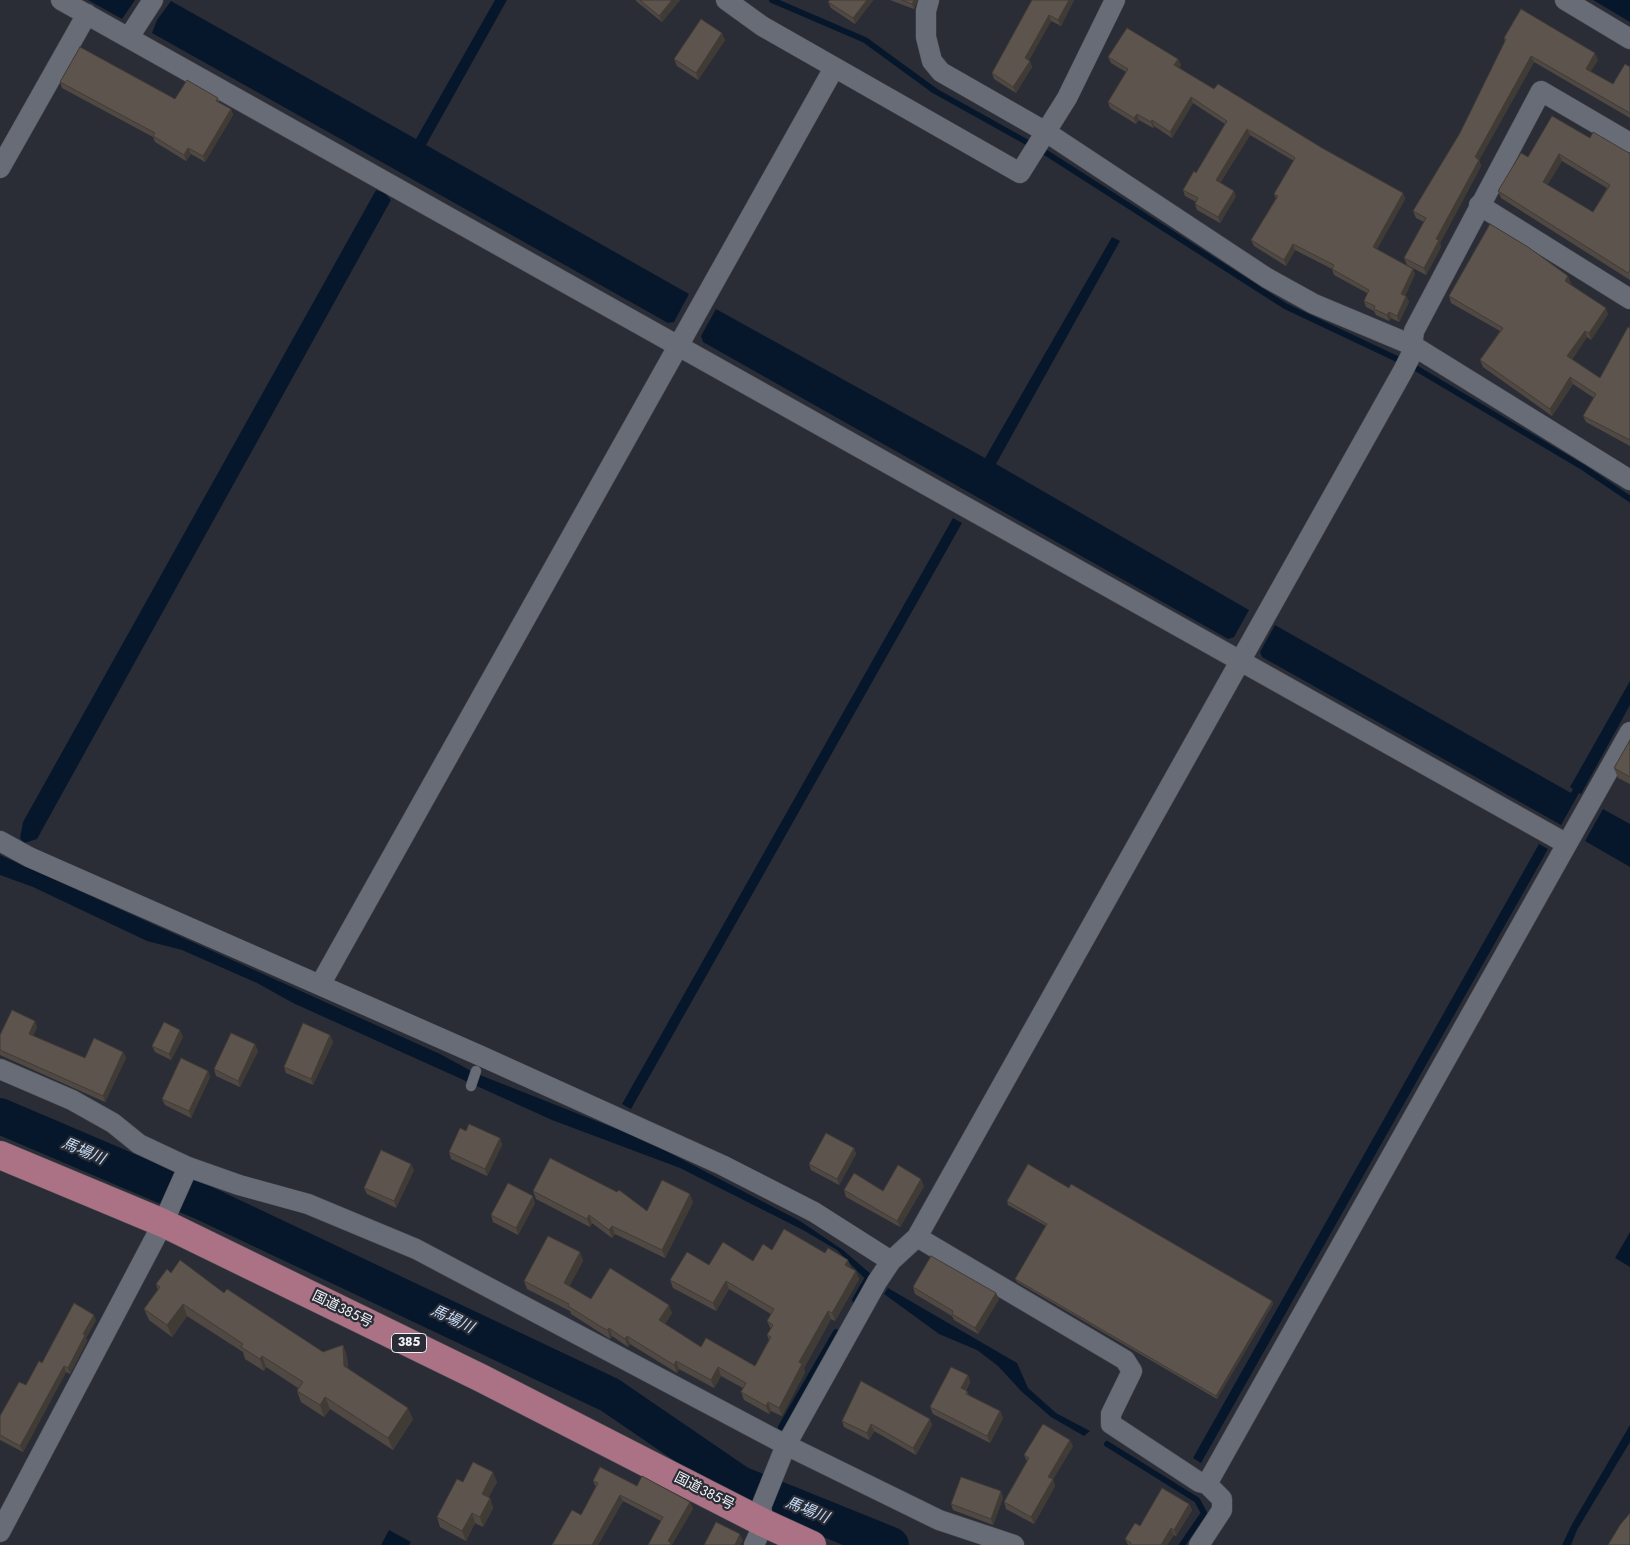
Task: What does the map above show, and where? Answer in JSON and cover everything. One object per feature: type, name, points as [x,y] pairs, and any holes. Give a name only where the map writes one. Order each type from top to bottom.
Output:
[{"type":"highway","name":"国道385号","points":[[0,1154],[166,1215],[760,1525],[812,1545]]},
{"type":"street","points":[[61,0],[1567,844]]},
{"type":"street","points":[[129,37],[153,0]]},
{"type":"street","points":[[726,0],[762,26],[1020,173],[1067,98],[1115,0]]},
{"type":"street","points":[[929,0],[926,11],[926,36],[932,61],[942,72],[1040,142],[1267,278],[1630,480]]},
{"type":"street","points":[[1565,0],[1630,39]]},
{"type":"street","points":[[0,168],[87,14]]},
{"type":"street","points":[[320,985],[834,68]]},
{"type":"street","points":[[760,1525],[770,1482],[786,1445],[877,1282],[891,1261],[916,1238],[1239,661],[1408,357],[1414,332],[1479,205],[1541,91],[1630,143]]},
{"type":"street","points":[[1479,205],[1630,299]]},
{"type":"street","points":[[1207,1484],[1630,732]]},
{"type":"street","points":[[0,841],[29,857],[320,985],[722,1166],[814,1212],[891,1261]]},
{"type":"street","points":[[0,1070],[72,1100],[113,1122],[139,1144],[186,1173],[308,1204],[416,1249],[786,1445],[939,1520],[1014,1545]]},
{"type":"street","points":[[0,1532],[166,1215],[186,1173]]},
{"type":"street","points":[[916,1238],[1125,1360],[1132,1371],[1111,1414],[1111,1424],[1199,1482],[1207,1484],[1222,1499],[1222,1510],[1199,1545]]},
{"type":"lane","points":[[471,1086],[476,1071]]},
{"type":"water","points":[[88,0],[135,0],[122,19]]},
{"type":"water","points":[[495,0],[507,0],[426,145],[689,294],[674,322],[668,323],[152,33],[157,20],[171,1],[416,139]]},
{"type":"water","points":[[1593,0],[1630,0],[1630,22]]},
{"type":"water","points":[[376,190],[385,193],[391,200],[37,839],[24,843],[20,838],[23,822]]},
{"type":"water","points":[[1112,237],[1120,241],[996,464],[1249,610],[1234,637],[1228,639],[703,342],[701,336],[716,309],[985,458]]},
{"type":"water","points":[[953,518],[962,523],[631,1109],[627,1107],[622,1104]]},
{"type":"water","points":[[1275,625],[1571,793],[1573,789],[1570,787],[1630,681],[1630,705],[1581,794],[1579,793],[1561,825],[1262,657],[1260,652]]},
{"type":"water","points":[[1603,809],[1630,824],[1630,867],[1585,841]]},
{"type":"water","points":[[1539,844],[1548,849],[1201,1463],[1193,1458]]},
{"type":"water","points":[[0,855],[440,1054],[475,1073],[647,1141],[800,1221],[843,1250],[872,1275],[868,1282],[837,1250],[803,1230],[680,1168],[552,1120],[293,1003],[257,983],[182,950],[147,941],[33,887],[0,875]]},
{"type":"water","points":[[1630,1232],[1630,1267],[1615,1258]]},
{"type":"water","points":[[888,1288],[1017,1363],[1028,1388],[1056,1413],[1090,1431],[1084,1436],[1051,1417],[1022,1392],[998,1366],[977,1350],[939,1334],[884,1294]]},
{"type":"water","points":[[1630,1425],[1630,1442],[1577,1530],[1571,1545],[1562,1545],[1572,1524]]},
{"type":"water","points":[[389,1530],[411,1542],[409,1545],[381,1545]]},
{"type":"building","points":[[640,0],[672,0],[659,16]]},
{"type":"building","points":[[830,0],[867,0],[853,18],[828,2]]},
{"type":"building","points":[[902,0],[914,0],[912,4]]},
{"type":"building","points":[[1032,0],[1069,0],[1058,20],[1049,15],[1025,58],[1030,61],[1013,87],[992,73]]},
{"type":"building","points":[[1521,9],[1595,53],[1586,69],[1613,84],[1625,64],[1630,67],[1630,113],[1531,56],[1475,157],[1479,160],[1436,239],[1439,240],[1424,268],[1404,258],[1426,218],[1413,211],[1460,133],[1506,39],[1504,38]]},
{"type":"building","points":[[701,19],[722,33],[696,73],[674,59]]},
{"type":"building","points":[[1127,28],[1178,59],[1174,65],[1214,89],[1218,84],[1322,148],[1403,193],[1373,247],[1413,269],[1401,294],[1406,296],[1397,316],[1389,312],[1387,315],[1374,309],[1375,306],[1364,301],[1369,290],[1332,269],[1334,265],[1293,244],[1284,260],[1251,240],[1278,196],[1274,194],[1295,158],[1247,129],[1216,180],[1234,191],[1218,217],[1195,204],[1198,198],[1183,190],[1194,171],[1196,173],[1227,121],[1191,97],[1170,132],[1152,120],[1151,122],[1137,114],[1134,118],[1108,102],[1128,69],[1108,57]]},
{"type":"building","points":[[80,47],[175,99],[187,80],[218,98],[216,101],[231,109],[203,156],[188,148],[184,155],[153,136],[155,133],[60,82]]},
{"type":"building","points":[[1552,116],[1590,138],[1593,132],[1630,152],[1630,270],[1628,273],[1498,191],[1521,153],[1528,157]],"holes":[[[1559,154],[1610,185],[1593,212],[1543,182]]]},
{"type":"building","points":[[1490,224],[1528,247],[1568,276],[1565,281],[1606,308],[1589,333],[1585,331],[1567,356],[1600,378],[1628,327],[1630,328],[1630,440],[1583,416],[1596,394],[1570,377],[1550,409],[1480,360],[1503,328],[1449,296]]},
{"type":"building","points":[[1630,740],[1630,777],[1614,768]]},
{"type":"building","points":[[12,1010],[35,1021],[29,1034],[85,1058],[94,1038],[123,1052],[103,1096],[0,1050],[0,1035]]},
{"type":"building","points":[[164,1022],[180,1030],[169,1054],[152,1046]]},
{"type":"building","points":[[303,1023],[330,1035],[311,1079],[284,1067]]},
{"type":"building","points":[[231,1033],[255,1044],[238,1081],[214,1069]]},
{"type":"building","points":[[181,1058],[208,1071],[189,1111],[162,1099]]},
{"type":"building","points":[[469,1124],[500,1138],[485,1169],[449,1152],[460,1128],[466,1131]]},
{"type":"building","points":[[826,1133],[854,1148],[837,1179],[809,1164]]},
{"type":"building","points":[[381,1150],[411,1164],[394,1201],[364,1188]]},
{"type":"building","points":[[550,1158],[617,1192],[619,1190],[647,1211],[662,1180],[690,1194],[662,1250],[612,1226],[609,1230],[589,1215],[587,1219],[533,1191]]},
{"type":"building","points":[[1028,1164],[1069,1188],[1071,1184],[1272,1301],[1216,1396],[1015,1279],[1047,1224],[1007,1201]]},
{"type":"building","points":[[898,1165],[921,1179],[897,1221],[844,1190],[854,1173],[883,1191]]},
{"type":"building","points":[[508,1183],[533,1196],[516,1228],[491,1215]]},
{"type":"building","points":[[784,1229],[825,1253],[828,1248],[848,1260],[845,1265],[856,1271],[832,1313],[828,1311],[799,1362],[802,1364],[779,1408],[768,1402],[766,1406],[741,1392],[746,1383],[718,1367],[711,1380],[676,1361],[674,1365],[627,1336],[625,1339],[609,1328],[608,1330],[603,1328],[568,1306],[569,1304],[524,1281],[548,1236],[580,1252],[564,1283],[591,1299],[610,1268],[669,1305],[659,1320],[701,1347],[706,1338],[755,1366],[771,1337],[767,1335],[773,1325],[767,1321],[774,1309],[726,1281],[713,1303],[670,1280],[687,1252],[709,1265],[723,1242],[753,1261],[763,1244],[772,1250]]},
{"type":"building","points":[[931,1256],[996,1293],[975,1328],[952,1314],[953,1311],[913,1287]]},
{"type":"building","points":[[180,1260],[224,1293],[227,1289],[323,1352],[343,1345],[344,1366],[408,1408],[388,1438],[325,1397],[320,1405],[297,1391],[303,1382],[262,1356],[260,1359],[241,1347],[243,1344],[183,1304],[167,1325],[144,1309],[160,1287],[156,1284],[167,1269],[171,1273]]},
{"type":"building","points":[[74,1303],[94,1315],[83,1334],[85,1335],[68,1368],[64,1366],[20,1446],[0,1435],[0,1416],[19,1382],[26,1385],[39,1361],[42,1363]]},
{"type":"building","points":[[951,1367],[968,1375],[961,1388],[967,1391],[966,1394],[1000,1411],[987,1436],[930,1407]]},
{"type":"building","points":[[861,1381],[930,1419],[913,1448],[871,1424],[867,1433],[842,1421]]},
{"type":"building","points":[[1043,1424],[1070,1440],[1048,1477],[1053,1479],[1031,1517],[1004,1502],[1029,1458],[1024,1455]]},
{"type":"building","points":[[473,1462],[493,1472],[482,1494],[490,1498],[480,1517],[472,1513],[462,1531],[437,1517],[457,1479],[463,1482]]},
{"type":"building","points":[[600,1467],[637,1486],[642,1476],[690,1502],[668,1541],[671,1543],[670,1545],[648,1545],[663,1517],[620,1495],[592,1545],[552,1545],[572,1510],[581,1515],[598,1483],[593,1481]]},
{"type":"building","points":[[961,1477],[1001,1491],[991,1519],[951,1504]]},
{"type":"building","points":[[1162,1488],[1189,1504],[1174,1530],[1171,1528],[1161,1545],[1130,1545],[1131,1543],[1125,1539],[1135,1523],[1140,1526]]},
{"type":"building","points":[[1630,1513],[1630,1545],[1608,1545],[1620,1525]]},
{"type":"building","points":[[716,1522],[740,1534],[735,1545],[704,1545]]},
{"type":"waterway","points":[[772,0],[865,40],[935,91],[1048,154],[1285,306],[1414,367],[1584,468],[1630,499]]},
{"type":"waterway","name":"馬場川","points":[[0,1116],[204,1203],[610,1395],[740,1484],[891,1545]]},
{"type":"waterway","points":[[855,1300],[866,1281]]},
{"type":"waterway","points":[[781,1427],[836,1332]]},
{"type":"waterway","points":[[1107,1444],[1197,1500],[1204,1513],[1182,1545]]}]
